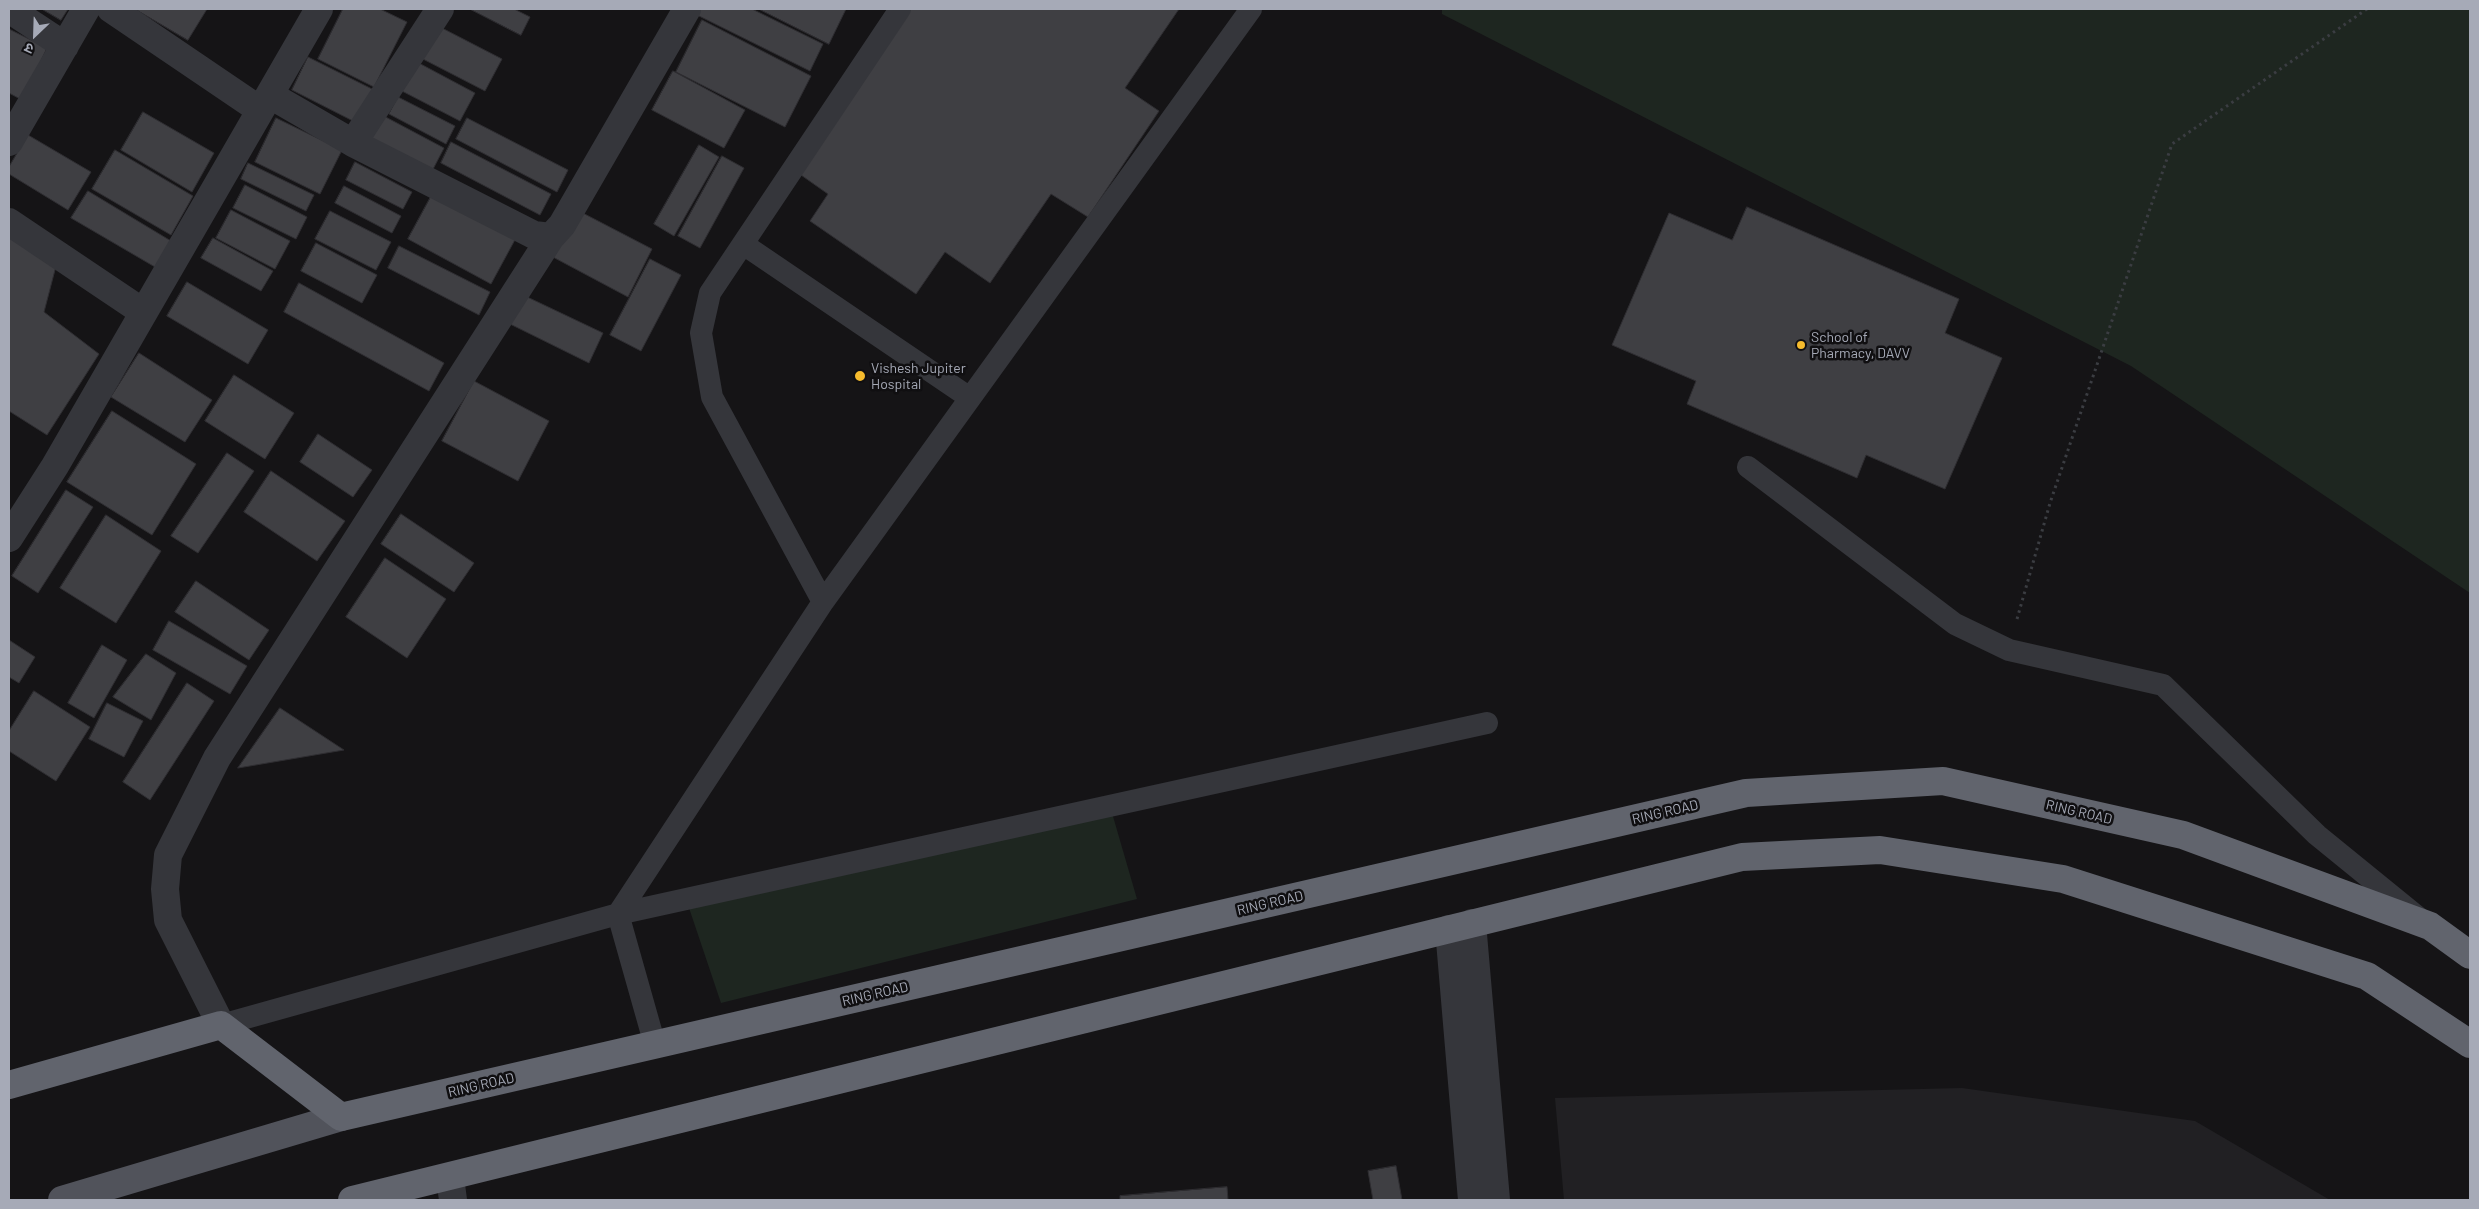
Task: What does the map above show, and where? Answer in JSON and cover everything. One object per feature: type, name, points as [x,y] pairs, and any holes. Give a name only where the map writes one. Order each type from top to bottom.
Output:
[{"type":"highway","name":"RING ROAD","points":[[341,1117],[1746,793],[1943,781],[2183,835],[2430,926],[2470,955]]},
{"type":"highway","points":[[352,1200],[452,1188],[1460,926],[1742,857],[1880,850],[2063,879],[2367,976],[2470,1044]]},
{"type":"highway","points":[[9,1085],[220,1025],[341,1117]]},
{"type":"main road","name":"RING ROAD","points":[[62,1200],[341,1117]]},
{"type":"street","points":[[9,9],[65,46]]},
{"type":"street","points":[[9,142],[86,9]]},
{"type":"street","points":[[111,9],[265,102],[353,143],[534,235],[551,237]]},
{"type":"street","points":[[9,538],[55,466],[319,9]]},
{"type":"street","points":[[353,143],[440,9]]},
{"type":"street","points":[[220,1025],[168,920],[165,889],[168,855],[217,758],[551,237],[562,225],[687,9]]},
{"type":"street","points":[[9,222],[143,312]]},
{"type":"street","points":[[1460,926],[1472,1200]]},
{"type":"street","points":[[1460,926],[1496,1200]]},
{"type":"lane","points":[[823,602],[712,397],[701,333],[710,293],[900,9]]},
{"type":"lane","points":[[655,1045],[618,914],[823,602],[1250,9]]},
{"type":"lane","points":[[743,244],[970,398]]},
{"type":"lane","points":[[1748,467],[1955,624],[2009,650],[2163,685],[2317,835],[2430,926]]},
{"type":"lane","points":[[220,1025],[618,914],[1487,723]]},
{"type":"path","points":[[2009,650],[2050,503],[2172,144],[2367,9]]},
{"type":"shaded area","points":[[1442,9],[2470,9],[2470,593],[2131,366],[1442,14]]},
{"type":"shaded area","points":[[1110,806],[1137,899],[721,1003],[686,899]]},
{"type":"shaded area","points":[[1962,1088],[2195,1121],[2330,1200],[1564,1200],[1555,1098]]},
{"type":"building","points":[[42,9],[68,9],[61,20]]},
{"type":"building","points":[[135,9],[207,9],[188,40]]},
{"type":"building","points":[[343,9],[380,9],[407,22],[374,87],[318,59]]},
{"type":"building","points":[[470,9],[514,9],[530,17],[521,35]]},
{"type":"building","points":[[695,9],[752,9],[823,44],[810,71],[693,13]]},
{"type":"building","points":[[759,9],[846,9],[829,44]]},
{"type":"building","points":[[911,9],[1179,9],[1125,88],[1159,111],[1088,217],[1051,194],[990,283],[945,252],[916,294],[810,221],[828,194],[801,175]]},
{"type":"building","points":[[702,20],[811,76],[785,127],[676,72]]},
{"type":"building","points":[[438,26],[502,59],[485,91],[421,58]]},
{"type":"building","points":[[9,29],[47,48],[22,100],[9,93]]},
{"type":"building","points":[[308,57],[374,90],[357,123],[292,90]]},
{"type":"building","points":[[415,61],[475,93],[460,121],[400,90]]},
{"type":"building","points":[[673,71],[745,110],[724,148],[652,110]]},
{"type":"building","points":[[398,97],[455,126],[446,144],[389,114]]},
{"type":"building","points":[[143,112],[214,153],[192,192],[121,150]]},
{"type":"building","points":[[380,114],[444,148],[430,175],[366,141]]},
{"type":"building","points":[[276,118],[342,150],[320,194],[255,162]]},
{"type":"building","points":[[467,118],[568,170],[557,192],[456,139]]},
{"type":"building","points":[[28,135],[91,172],[68,210],[9,174],[9,167]]},
{"type":"building","points":[[451,142],[551,194],[540,215],[441,163]]},
{"type":"building","points":[[699,145],[719,157],[674,236],[654,224]]},
{"type":"building","points":[[115,150],[193,196],[171,235],[92,189]]},
{"type":"building","points":[[722,156],[744,168],[700,248],[678,236]]},
{"type":"building","points":[[355,162],[412,192],[403,209],[346,180]]},
{"type":"building","points":[[248,163],[314,195],[306,211],[241,179]]},
{"type":"building","points":[[245,185],[307,217],[296,239],[233,208]]},
{"type":"building","points":[[344,186],[401,216],[392,233],[335,203]]},
{"type":"building","points":[[88,191],[171,241],[155,267],[71,218]]},
{"type":"building","points":[[434,191],[517,236],[491,284],[408,239]]},
{"type":"building","points":[[1747,207],[1959,299],[1945,333],[2002,358],[1945,489],[1866,455],[1857,478],[1687,404],[1696,381],[1612,345],[1669,213],[1732,240]]},
{"type":"building","points":[[575,209],[652,249],[628,297],[551,256]]},
{"type":"building","points":[[231,210],[290,241],[275,269],[216,238]]},
{"type":"building","points":[[330,211],[391,242],[376,270],[315,239]]},
{"type":"building","points":[[9,236],[56,266],[44,312],[99,354],[47,435],[9,411]]},
{"type":"building","points":[[213,238],[273,271],[261,291],[201,258]]},
{"type":"building","points":[[316,243],[377,275],[362,303],[301,271]]},
{"type":"building","points":[[399,246],[490,292],[479,315],[388,268]]},
{"type":"building","points":[[650,259],[681,275],[641,351],[610,335]]},
{"type":"building","points":[[187,282],[268,330],[248,364],[167,316]]},
{"type":"building","points":[[299,283],[444,363],[429,391],[284,312]]},
{"type":"building","points":[[523,295],[603,333],[589,363],[510,324]]},
{"type":"building","points":[[139,353],[212,400],[185,442],[111,397]]},
{"type":"building","points":[[234,375],[294,413],[265,459],[205,421]]},
{"type":"building","points":[[474,381],[549,421],[518,481],[442,441]]},
{"type":"building","points":[[112,411],[196,464],[152,535],[67,482]]},
{"type":"building","points":[[318,434],[372,470],[353,497],[300,462]]},
{"type":"building","points":[[227,453],[254,471],[198,553],[171,536]]},
{"type":"building","points":[[271,471],[345,521],[317,561],[244,512]]},
{"type":"building","points":[[66,490],[93,507],[38,593],[12,576]]},
{"type":"building","points":[[401,514],[474,563],[454,592],[381,544]]},
{"type":"building","points":[[106,515],[161,551],[116,623],[60,588]]},
{"type":"building","points":[[385,558],[446,599],[407,658],[346,617]]},
{"type":"building","points":[[196,581],[269,630],[249,660],[175,612]]},
{"type":"building","points":[[169,621],[247,666],[230,694],[153,650]]},
{"type":"building","points":[[9,640],[35,657],[19,683],[9,677]]},
{"type":"building","points":[[102,645],[127,660],[94,718],[68,703]]},
{"type":"building","points":[[146,654],[176,673],[151,720],[113,697]]},
{"type":"building","points":[[187,683],[214,701],[150,800],[123,782]]},
{"type":"building","points":[[34,691],[90,727],[56,781],[9,751],[9,731]]},
{"type":"building","points":[[107,703],[143,721],[124,757],[89,739]]},
{"type":"building","points":[[280,708],[344,750],[238,768]]},
{"type":"building","points":[[1396,1166],[1402,1200],[1373,1200],[1368,1171]]},
{"type":"building","points":[[1227,1187],[1228,1200],[1120,1200],[1120,1196]]},
{"type":"place","name":"School of Pharmacy, DAVV","points":[[1801,345]]},
{"type":"place","name":"Vishesh Jupiter Hospital","points":[[860,376]]}]
